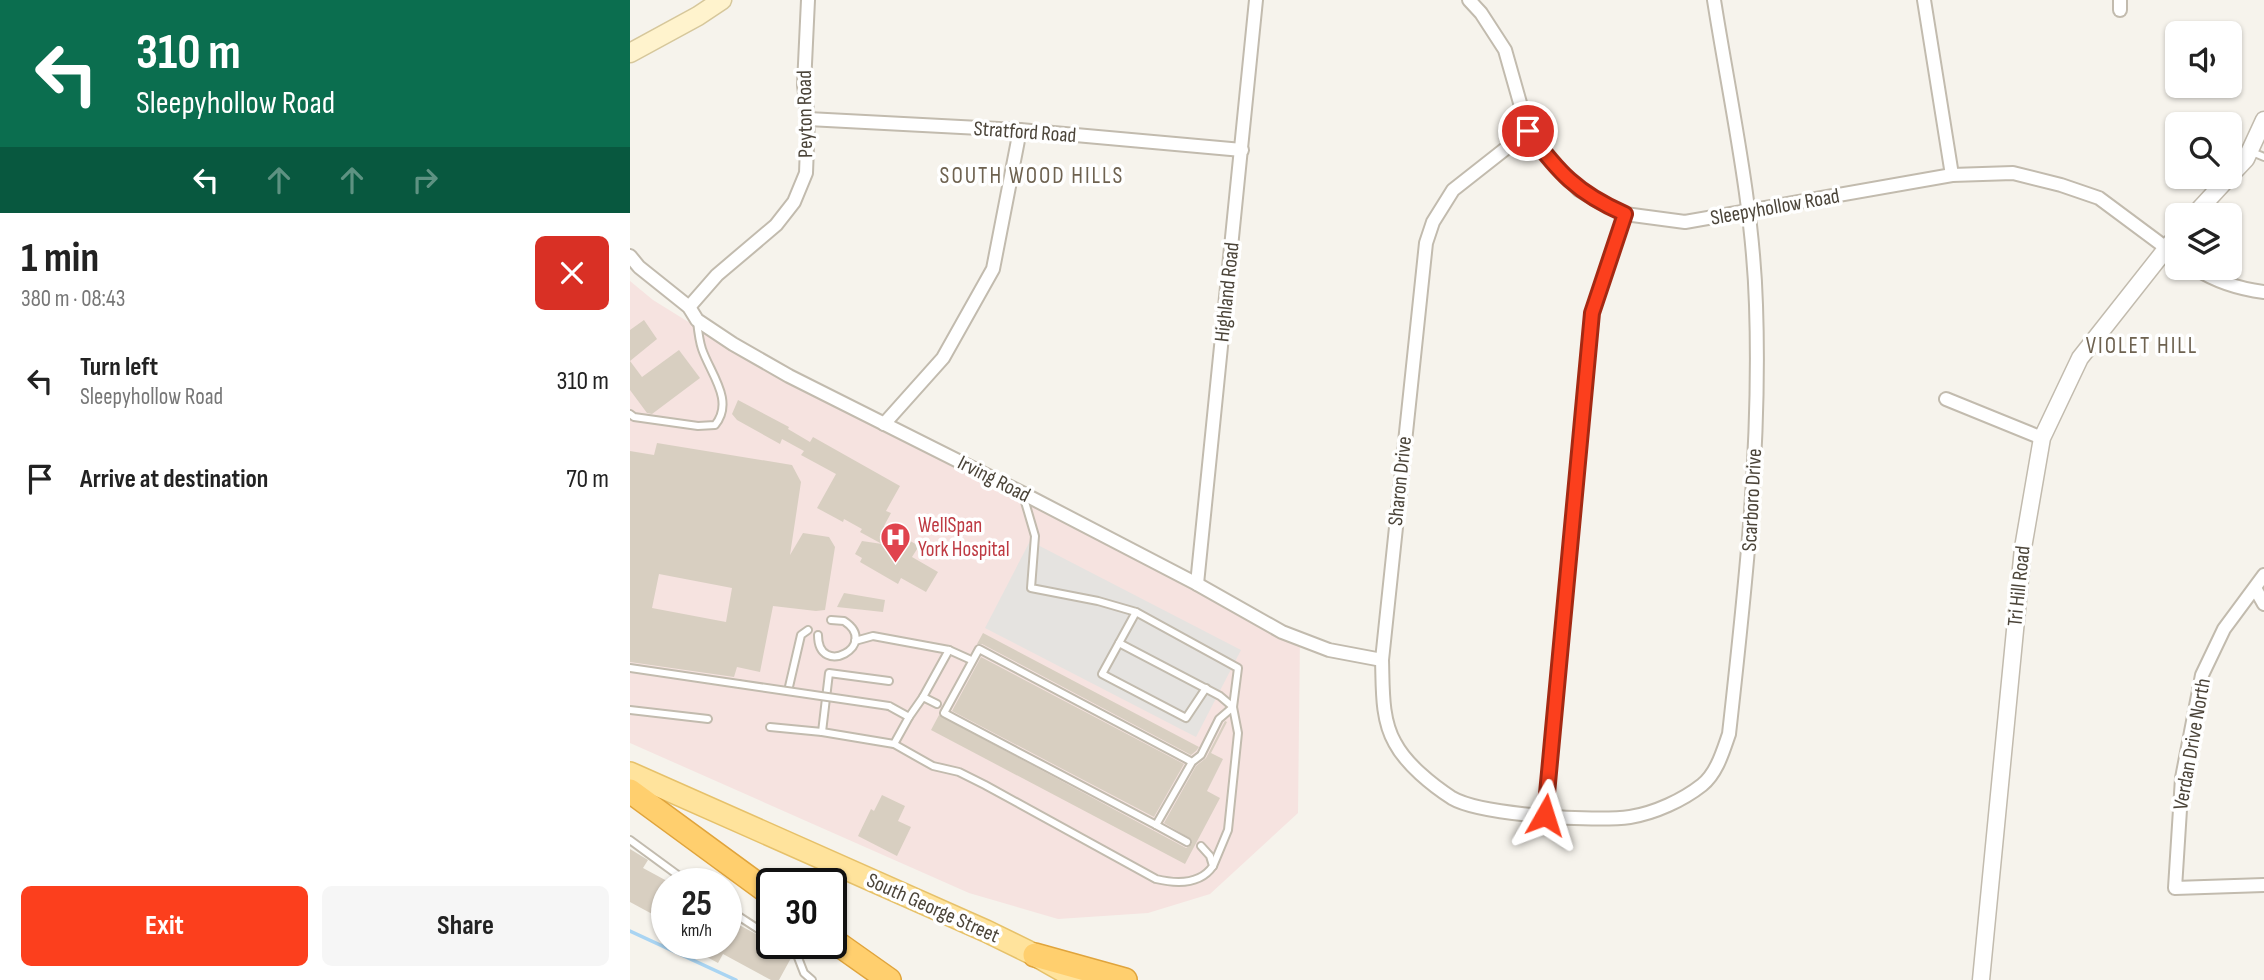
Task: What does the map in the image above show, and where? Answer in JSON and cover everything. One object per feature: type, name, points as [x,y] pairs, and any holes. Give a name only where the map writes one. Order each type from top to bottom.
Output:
[{"type":"highway","points":[[630,791],[756,883]]},
{"type":"highway","points":[[847,951],[888,980]]},
{"type":"highway","points":[[1035,955],[1125,980]]},
{"type":"main road","points":[[630,53],[722,0]]},
{"type":"main road","name":"South George Street","points":[[630,773],[1035,955],[1079,980]]},
{"type":"street","name":"Peyton Road","points":[[689,307],[717,275],[776,225],[794,202],[806,173],[808,119],[804,85],[808,0]]},
{"type":"street","name":"Highland Road","points":[[1197,583],[1256,0]]},
{"type":"street","name":"Sleepyhollow Road","points":[[1469,0],[1481,13],[1505,50],[1528,131],[1579,190],[1625,214],[1685,222],[1952,175],[2013,173],[2061,184],[2099,198],[2165,248]]},
{"type":"street","name":"Scarboro Drive","points":[[1500,811],[1602,819],[1632,817],[1662,808],[1704,784],[1720,761],[1729,734],[1749,561],[1758,397],[1756,302],[1748,212],[1714,0]]},
{"type":"street","points":[[1924,0],[1952,175]]},
{"type":"street","name":"Stratford Road","points":[[808,119],[1020,130],[1242,150]]},
{"type":"street","points":[[2242,163],[2257,154],[2264,120]]},
{"type":"street","points":[[884,424],[943,358],[993,269],[1020,130]]},
{"type":"street","name":"Sharon Drive","points":[[1500,811],[1454,799],[1415,768],[1395,744],[1385,719],[1382,660],[1426,243],[1433,222],[1453,190],[1528,131]]},
{"type":"street","points":[[2205,203],[2217,189]]},
{"type":"street","points":[[1545,815],[1592,313],[1625,214]]},
{"type":"street","name":"Irving Road","points":[[630,256],[639,267],[689,307],[697,320],[733,345],[789,376],[1197,583],[1282,632],[1329,650],[1382,660]]},
{"type":"street","name":"Tri Hill Road","points":[[1981,980],[2023,548],[2042,438],[2080,358],[2165,259]]},
{"type":"street","points":[[2219,280],[2248,290],[2264,292]]},
{"type":"street","points":[[1946,399],[2042,438]]},
{"type":"street","name":"Verdan Drive North","points":[[2264,575],[2224,629],[2202,676],[2182,778],[2175,888],[2264,885]]},
{"type":"street","points":[[2255,588],[2264,604]]},
{"type":"lane","points":[[630,414],[634,417],[698,426],[715,425],[721,417],[723,396],[701,347],[697,320]]},
{"type":"lane","points":[[770,727],[822,732],[894,744],[933,766],[959,772],[985,785],[1156,879],[1177,884],[1202,878],[1213,866],[1228,830],[1238,733],[1233,707],[1237,668],[1136,611],[1031,588],[1035,536],[1022,493]]},
{"type":"lane","points":[[1136,611],[1102,674],[1186,719],[1206,688]]},
{"type":"lane","points":[[818,635],[821,650],[838,657],[849,652],[855,641],[853,629],[849,624],[838,620],[831,621]]},
{"type":"lane","points":[[788,691],[801,635],[808,630]]},
{"type":"lane","points":[[855,641],[873,636],[949,650],[969,659]]},
{"type":"lane","points":[[1119,643],[1206,688],[1233,707]]},
{"type":"lane","points":[[1187,842],[944,713],[979,649],[1192,762]]},
{"type":"lane","points":[[894,744],[949,650]]},
{"type":"lane","points":[[630,668],[889,706],[909,717]]},
{"type":"lane","points":[[822,732],[829,673],[889,681]]},
{"type":"lane","points":[[923,698],[937,704]]},
{"type":"lane","points":[[1156,825],[1192,762],[1201,755],[1219,719],[1233,707]]},
{"type":"lane","points":[[630,720],[634,710],[708,719]]},
{"type":"lane","points":[[630,840],[668,868]]},
{"type":"lane","points":[[1201,846],[1210,856],[1213,866]]},
{"type":"lane","points":[[799,959],[804,973],[812,980]]},
{"type":"shaded area","name":"WellSpan York Hospital","points":[[630,281],[653,300],[732,349],[1300,636],[1298,813],[1210,894],[1148,913],[1058,919],[969,893],[630,743]]},
{"type":"shaded area","points":[[1030,541],[1241,650],[1196,737],[985,628]]},
{"type":"building","points":[[644,320],[657,339],[630,361],[630,330]]},
{"type":"building","points":[[679,350],[700,378],[652,414],[647,413],[630,390],[630,361],[642,377]]},
{"type":"building","points":[[738,400],[789,427],[788,429],[810,442],[813,437],[900,486],[886,511],[891,513],[884,526],[919,546],[912,557],[938,572],[926,592],[901,578],[898,584],[860,562],[862,558],[855,554],[862,541],[882,544],[844,519],[843,522],[817,508],[836,474],[801,455],[804,451],[782,439],[780,444],[737,420],[732,414]]},
{"type":"building","points":[[657,443],[792,465],[801,482],[790,555],[803,533],[829,537],[835,547],[825,610],[773,606],[760,672],[737,667],[734,677],[630,662],[630,451],[654,455]],"holes":[[[659,574],[732,588],[726,622],[652,608]]]},
{"type":"building","points":[[844,593],[885,600],[883,612],[837,607]]},
{"type":"building","points":[[983,633],[1199,747],[1191,755],[982,644],[977,644]]},
{"type":"building","points":[[981,657],[1184,764],[1154,817],[952,711]]},
{"type":"building","points":[[939,715],[1186,848],[1192,844],[1191,839],[1164,823],[1196,766],[1206,758],[1225,721],[1227,722],[1211,753],[1223,759],[1207,791],[1220,798],[1185,864],[931,730]]},
{"type":"building","points":[[882,795],[905,806],[898,821],[911,827],[897,856],[858,836],[871,809],[874,811]]},
{"type":"building","points":[[630,849],[648,860],[643,868],[651,872],[651,913],[630,902]]},
{"type":"building","points":[[742,927],[756,934],[756,959],[790,959],[779,980],[771,980],[732,959],[742,959]]},
{"type":"waterway","points":[[630,931],[736,980]]},
{"type":"place","name":"WellSpan York Hospital","points":[[895,564]]},
{"type":"district","name":"SOUTH WOOD HILLS","points":[[1032,176]]},
{"type":"district","name":"VIOLET HILL","points":[[2142,346]]},
{"type":"route","points":[[1528,131],[1579,190],[1625,214],[1592,313],[1545,815]]}]
